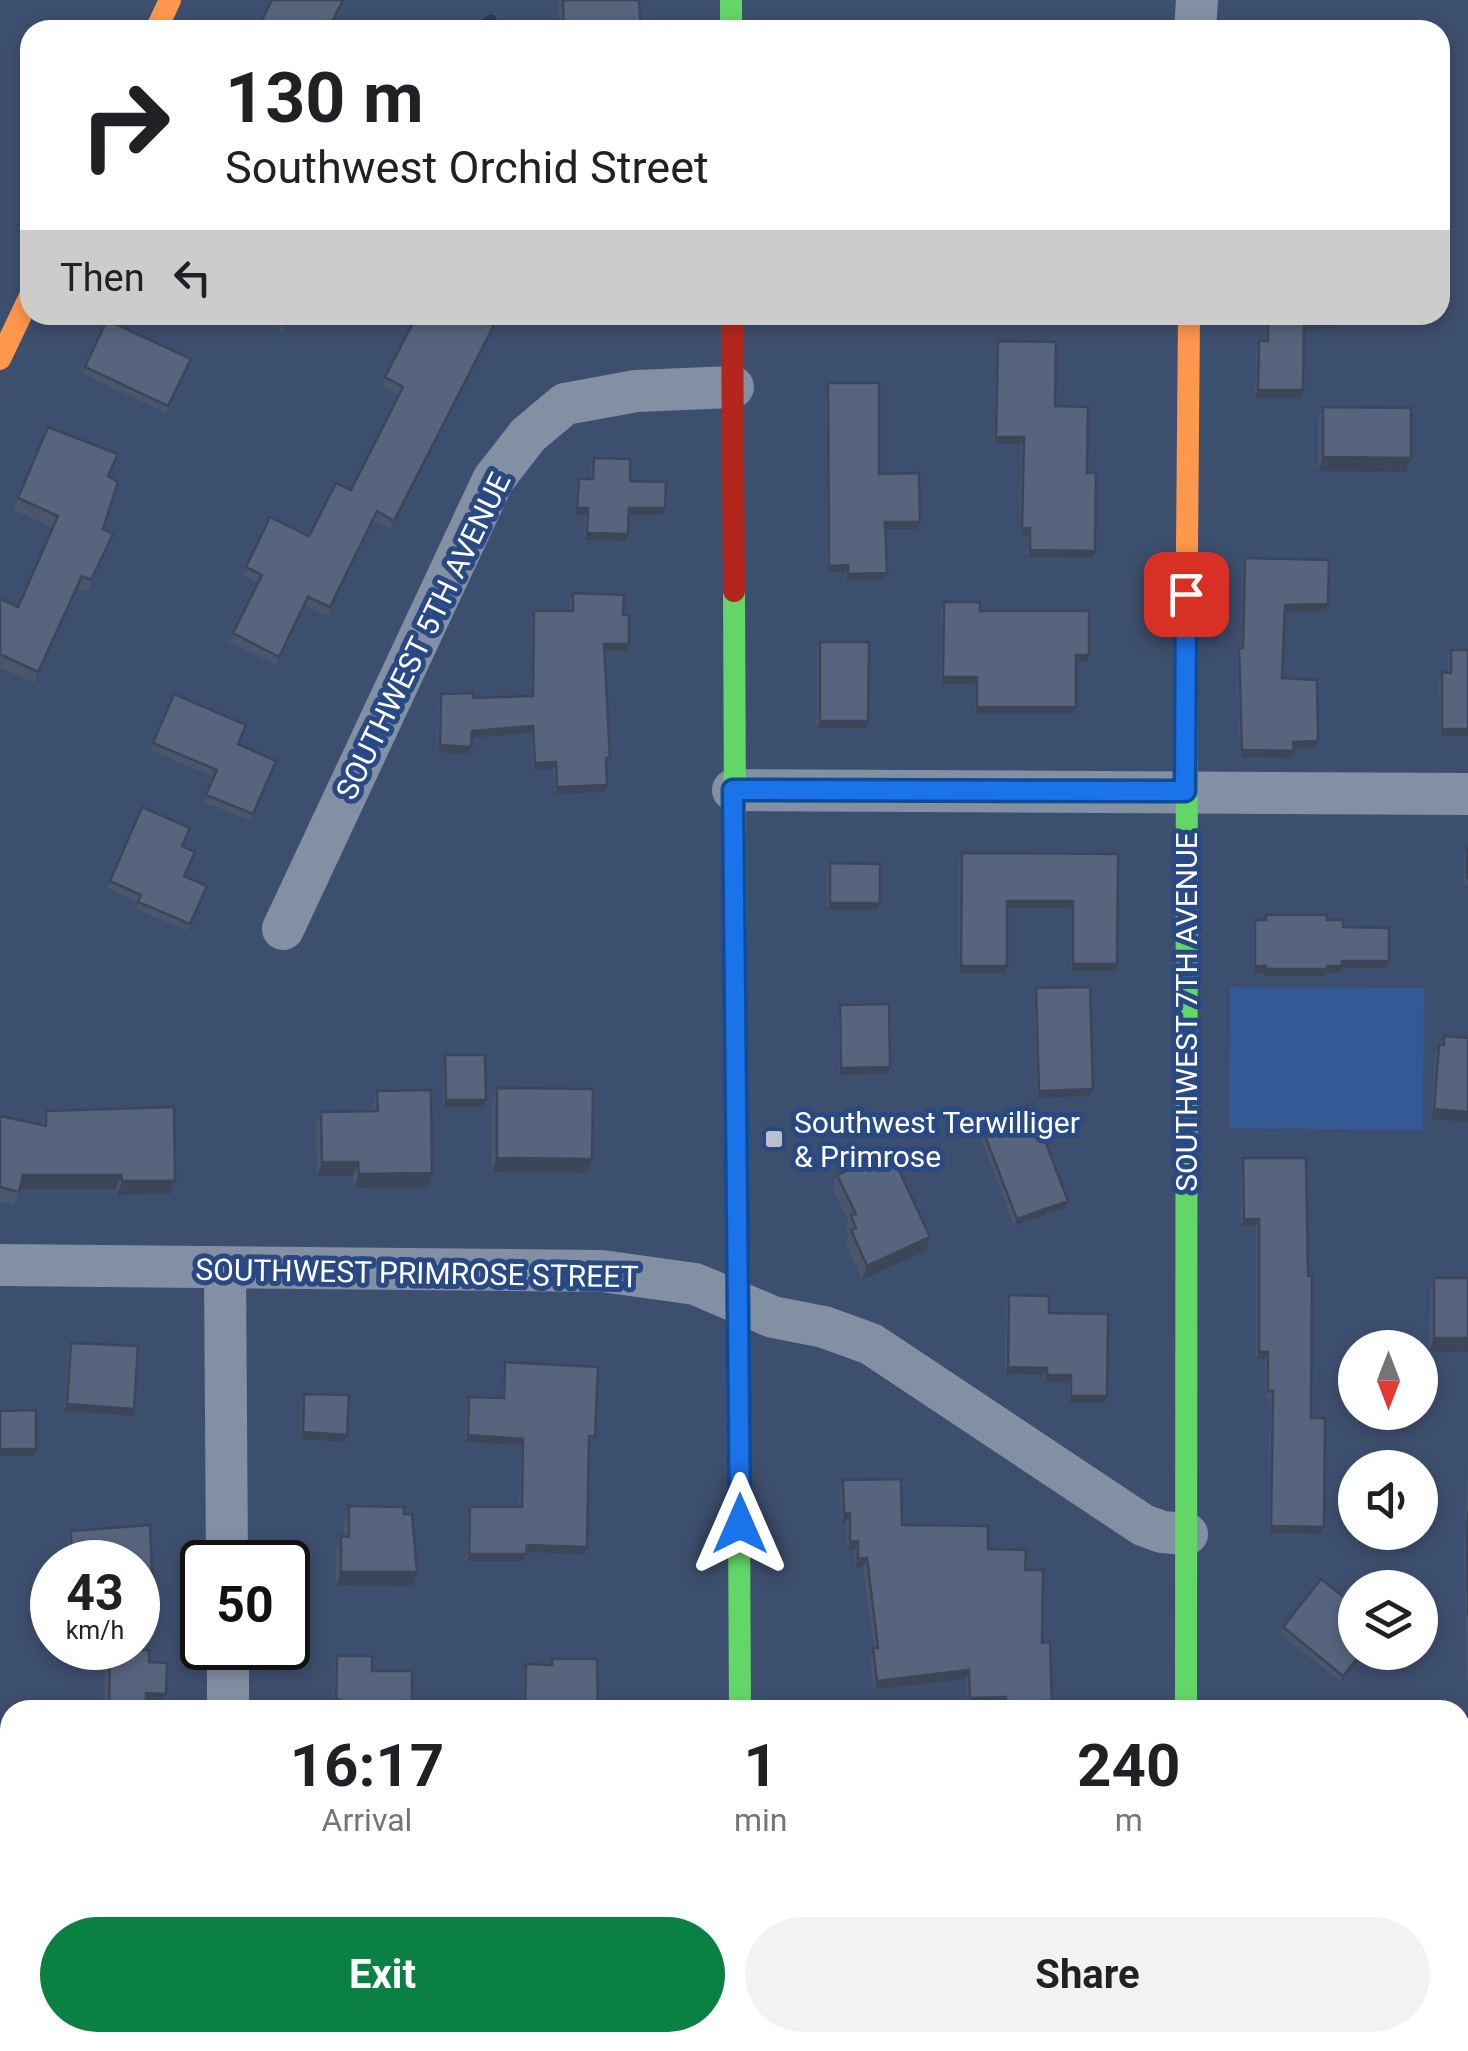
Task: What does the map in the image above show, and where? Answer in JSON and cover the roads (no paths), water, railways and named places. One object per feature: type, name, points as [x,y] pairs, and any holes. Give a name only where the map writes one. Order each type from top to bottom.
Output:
[{"type":"street","points":[[0,360],[20,317]]},
{"type":"street","points":[[732,325],[740,1700]]},
{"type":"street","name":"SOUTHWEST 7TH AVENUE","points":[[1186,1700],[1189,325]]},
{"type":"street","name":"SOUTHWEST 5TH AVENUE","points":[[283,929],[493,480],[528,435],[566,404],[636,392],[733,387]]},
{"type":"street","points":[[733,790],[1468,794]]},
{"type":"street","name":"SOUTHWEST PRIMROSE STREET","points":[[0,1265],[602,1271],[694,1284],[773,1316],[824,1327],[881,1349],[1144,1525],[1162,1532],[1188,1534]]},
{"type":"street","points":[[225,1270],[227,1540]]},
{"type":"street","points":[[228,1670],[228,1700]]},
{"type":"place","name":"Southwest Terwilliger & Primrose","points":[[774,1139]]}]
